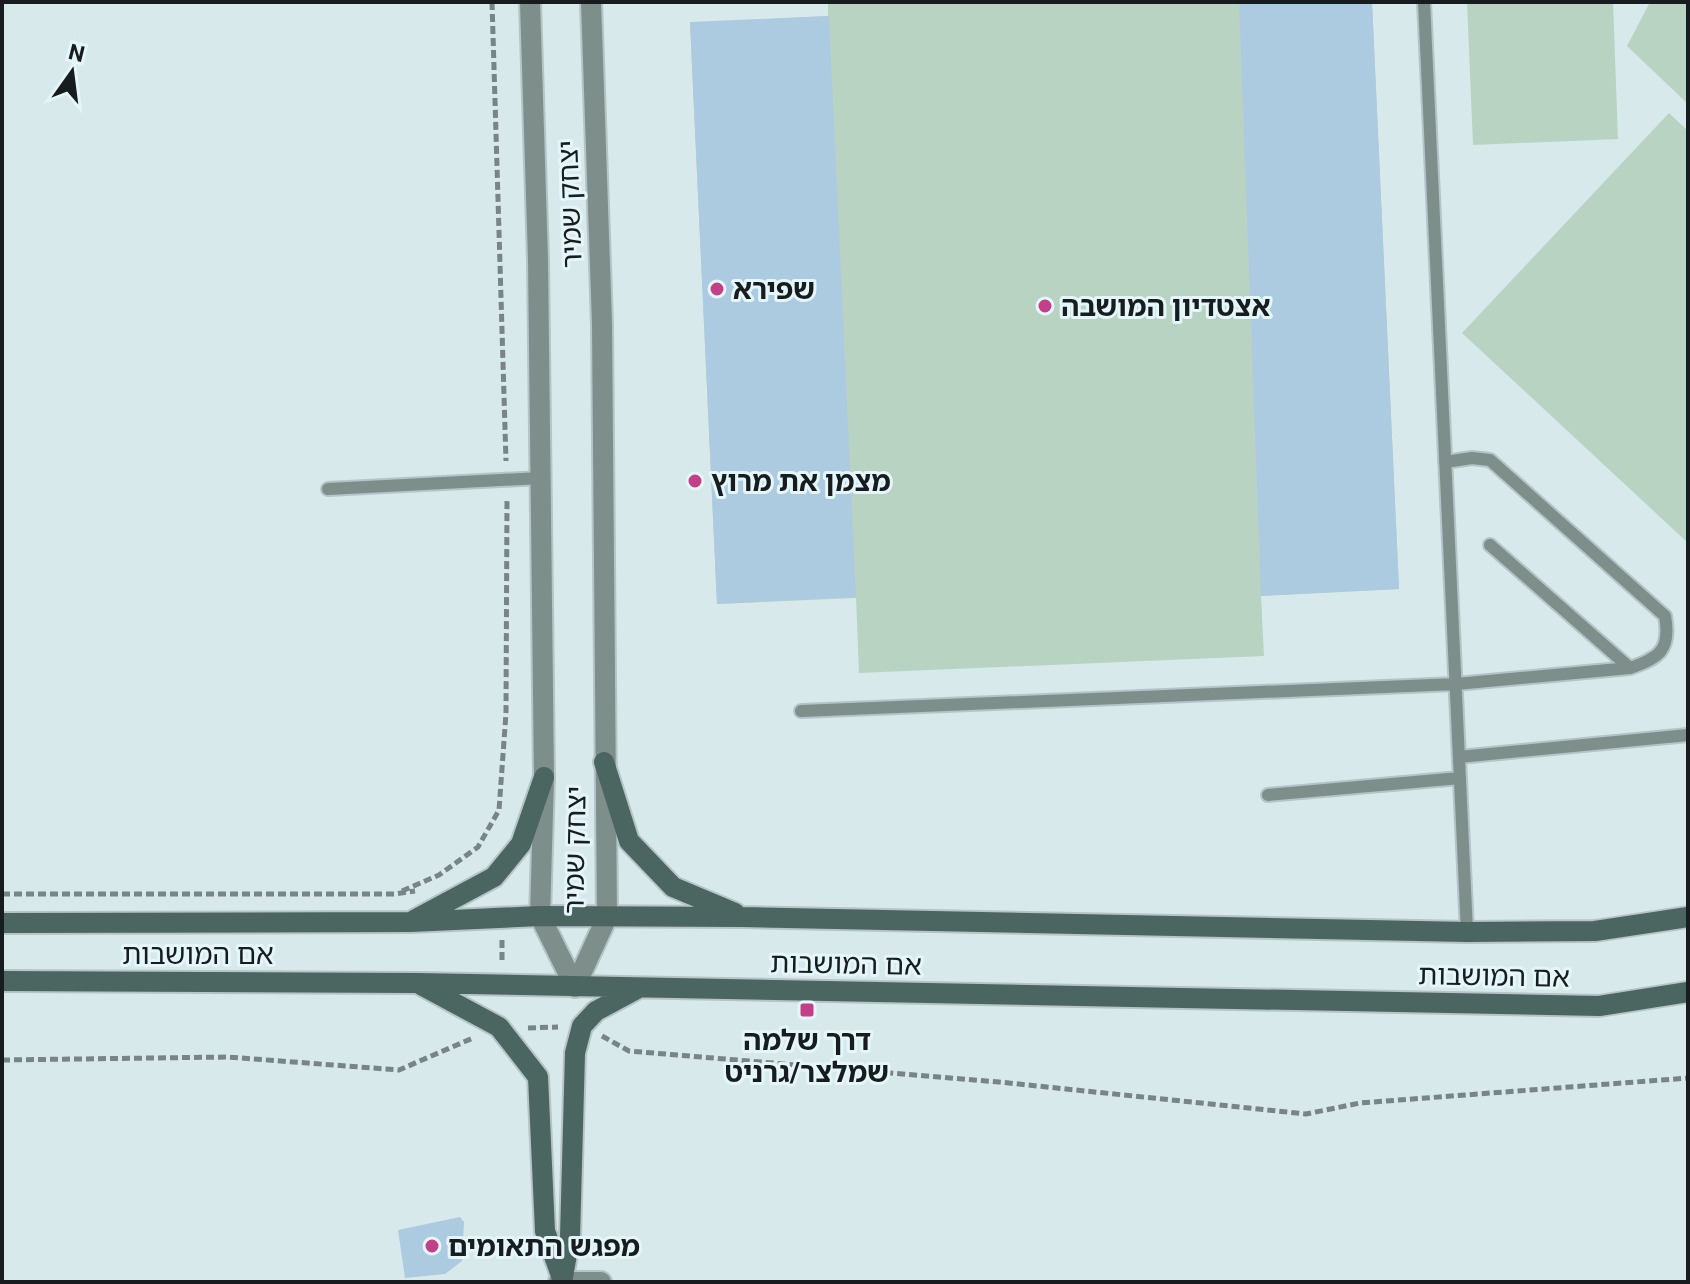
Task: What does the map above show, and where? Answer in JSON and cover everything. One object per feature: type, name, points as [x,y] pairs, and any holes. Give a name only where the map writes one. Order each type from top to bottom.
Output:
[{"type":"main road","points":[[604,762],[629,841],[673,887],[742,917]]},
{"type":"main road","points":[[410,922],[494,877],[521,844],[544,777]]},
{"type":"main road","name":"אם המושבות","points":[[2,923],[410,922],[540,916],[742,917],[1467,932],[1595,931],[1688,917]]},
{"type":"main road","name":"אם המושבות","points":[[2,981],[417,983],[1599,1006],[1688,992]]},
{"type":"main road","points":[[417,983],[499,1027],[538,1077],[545,1231],[562,1282]]},
{"type":"main road","points":[[562,1282],[570,1237],[575,1053],[582,1026],[596,1011],[638,988]]},
{"type":"street","name":"יצחק שמיר","points":[[530,2],[538,259],[544,777],[540,916],[575,987]]},
{"type":"street","name":"יצחק שמיר","points":[[575,987],[607,917],[602,324],[591,2]]},
{"type":"street","points":[[562,1282],[601,1282]]},
{"type":"lane","points":[[1424,2],[1467,932]]},
{"type":"lane","points":[[801,711],[1456,684],[1630,668],[1649,662],[1664,649],[1668,633],[1665,616],[1490,460],[1472,458],[1445,462]]},
{"type":"lane","points":[[328,489],[540,478]]},
{"type":"lane","points":[[1490,545],[1630,668]]},
{"type":"lane","points":[[1459,757],[1688,735]]},
{"type":"lane","points":[[1268,795],[1460,778]]},
{"type":"path","points":[[2,894],[394,894]]},
{"type":"path","points":[[2,1060],[228,1057],[399,1070],[499,1027],[582,1026],[629,1051],[999,1082],[1306,1114],[1360,1103],[1688,1078]]},
{"type":"green space","name":"אצטדיון המושבה","points":[[828,2],[1372,2],[1399,589],[1261,596],[1264,656],[859,673],[856,598],[717,604],[690,23],[828,16]]},
{"type":"green space","points":[[1467,2],[1613,2],[1618,139],[1473,145]]},
{"type":"green space","points":[[1650,2],[1688,2],[1688,104],[1627,46]]},
{"type":"green space","points":[[1669,113],[1688,131],[1688,543],[1462,333]]},
{"type":"building","points":[[1239,2],[1372,2],[1399,589],[1261,596]]},
{"type":"building","points":[[829,16],[856,597],[717,604],[690,22]]},
{"type":"building","name":"מפגש התאומים","points":[[460,1217],[464,1222],[462,1261],[445,1274],[405,1278],[398,1230]]},
{"type":"place","name":"שפירא","points":[[717,289]]},
{"type":"place","name":"אצטדיון המושבה","points":[[1045,306]]},
{"type":"place","name":"מצמן את מרוץ","points":[[695,481]]},
{"type":"place","name":"דרך שלמה שמלצר/גרניט","points":[[807,1010]]},
{"type":"place","name":"מפגש התאומים","points":[[432,1246]]}]
